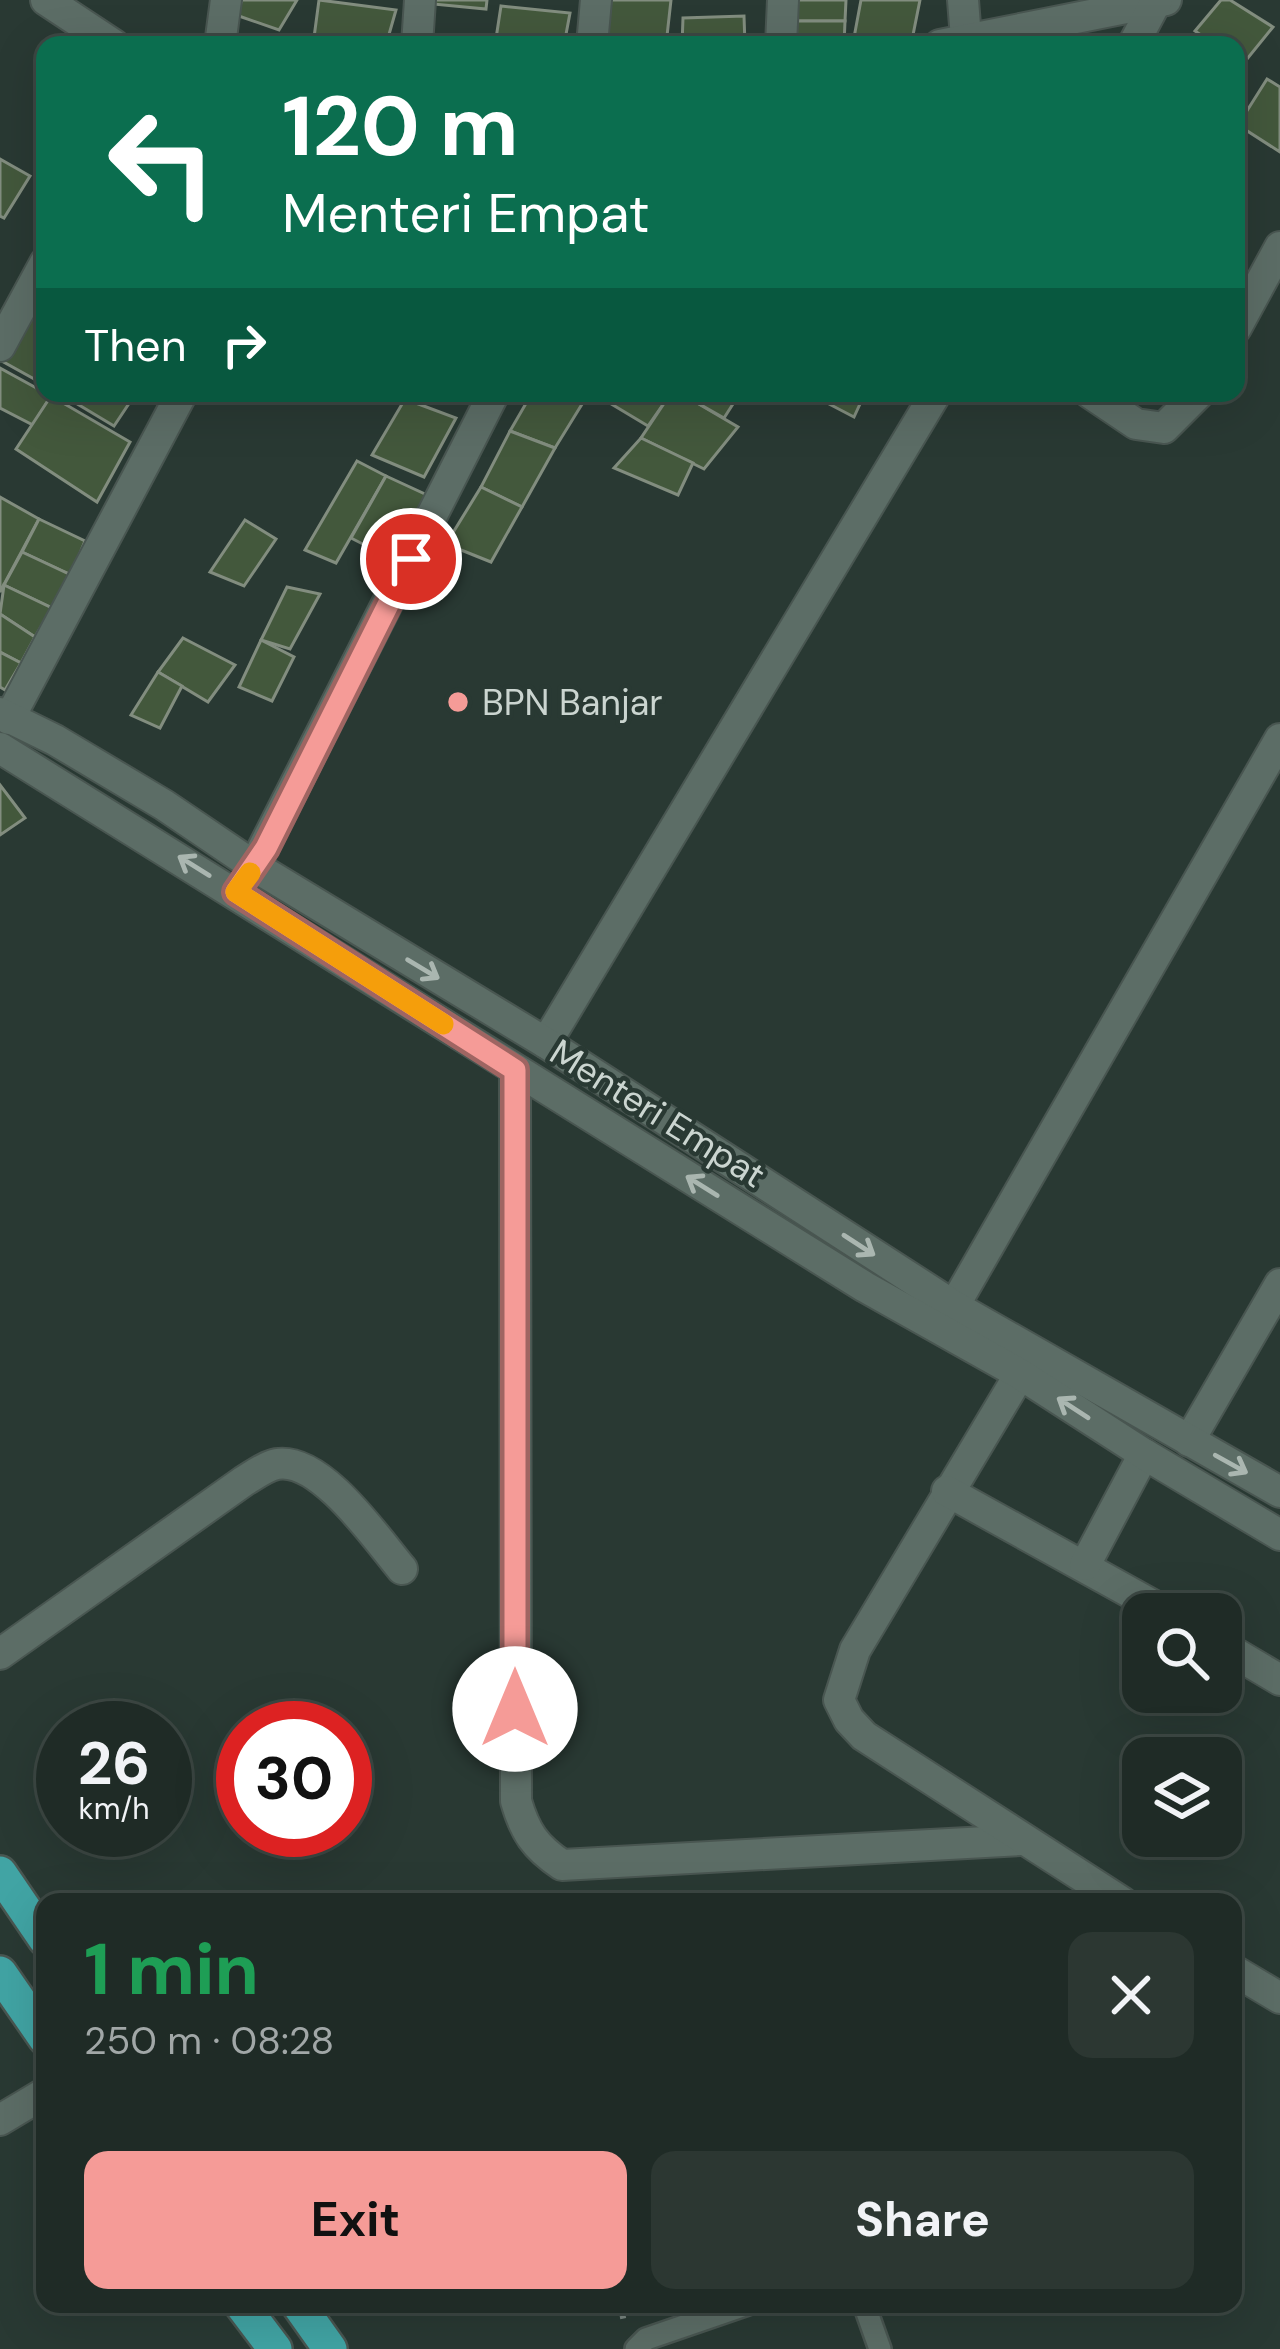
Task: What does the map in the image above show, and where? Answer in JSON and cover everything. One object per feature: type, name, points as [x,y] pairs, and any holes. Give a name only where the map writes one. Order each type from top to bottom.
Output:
[{"type":"highway","points":[[0,1873],[36,1926]]},
{"type":"highway","points":[[0,1972],[36,2025]]},
{"type":"highway","points":[[249,2313],[275,2349]]},
{"type":"highway","points":[[304,2313],[330,2349]]},
{"type":"street","points":[[46,0],[100,36]]},
{"type":"street","points":[[221,36],[226,0]]},
{"type":"street","points":[[418,36],[420,0]]},
{"type":"street","points":[[593,36],[596,0]]},
{"type":"street","points":[[781,36],[783,0]]},
{"type":"street","points":[[954,36],[963,0]]},
{"type":"street","points":[[979,36],[1159,1]]},
{"type":"street","points":[[1138,36],[1159,1]]},
{"type":"street","points":[[1245,311],[1280,247]]},
{"type":"street","points":[[0,346],[36,280]]},
{"type":"street","points":[[2,728],[177,402]]},
{"type":"street","points":[[236,892],[254,866],[489,402]]},
{"type":"street","points":[[931,402],[546,1043],[515,1070],[516,1801],[524,1831],[538,1849],[562,1865],[1021,1840]]},
{"type":"street","points":[[1103,402],[1136,424],[1164,428],[1189,402]]},
{"type":"street","name":"Menteri Empat","points":[[2,728],[55,740],[546,1043],[791,1201],[1020,1374],[1280,1534]]},
{"type":"street","name":"Menteri Empat","points":[[2,728],[39,770],[772,1229],[1190,1441],[1280,1492]]},
{"type":"street","points":[[39,770],[55,740]]},
{"type":"street","points":[[947,1317],[1280,740]]},
{"type":"street","points":[[366,975],[384,945]]},
{"type":"street","points":[[772,1229],[791,1201]]},
{"type":"street","points":[[1172,1471],[1280,1284]]},
{"type":"street","points":[[1020,1374],[855,1650],[839,1700],[864,1736],[1107,1893]]},
{"type":"street","points":[[1085,1564],[1144,1454]]},
{"type":"street","points":[[0,1654],[274,1464],[301,1465],[323,1481],[402,1569]]},
{"type":"street","points":[[947,1491],[1133,1593]]},
{"type":"street","points":[[1242,1657],[1280,1680]]},
{"type":"street","points":[[1242,1975],[1280,1998]]},
{"type":"street","points":[[0,2120],[36,2098]]},
{"type":"lane","points":[[636,2349],[646,2339],[722,2313]]},
{"type":"lane","points":[[867,2313],[880,2349]]},
{"type":"building","points":[[242,0],[297,0],[279,30],[236,15]]},
{"type":"building","points":[[319,0],[396,10],[389,36],[314,36]]},
{"type":"building","points":[[434,0],[487,0],[486,9],[433,4]]},
{"type":"building","points":[[608,0],[671,0],[667,36],[604,36]]},
{"type":"building","points":[[790,0],[846,0],[845,21],[790,21]]},
{"type":"building","points":[[861,0],[920,0],[913,36],[854,36]]},
{"type":"building","points":[[1221,0],[1230,0],[1273,27],[1245,62],[1245,36],[1202,36],[1195,31]]},
{"type":"building","points":[[501,6],[570,13],[566,36],[496,36]]},
{"type":"building","points":[[744,16],[745,36],[682,36],[683,18]]},
{"type":"building","points":[[790,21],[845,21],[844,36],[789,36]]},
{"type":"building","points":[[1267,79],[1280,87],[1280,152],[1245,130],[1245,114]]},
{"type":"building","points":[[0,159],[30,176],[4,218],[0,216]]},
{"type":"building","points":[[35,298],[36,298],[36,380],[0,360]]},
{"type":"building","points":[[0,368],[36,388],[36,402],[47,402],[33,425],[0,408]]},
{"type":"building","points":[[47,402],[61,402],[130,442],[97,502],[16,449]]},
{"type":"building","points":[[74,402],[130,402],[114,426]]},
{"type":"building","points":[[403,402],[456,418],[424,477],[372,455]]},
{"type":"building","points":[[527,402],[583,402],[555,448],[510,431]]},
{"type":"building","points":[[608,402],[665,402],[648,426]]},
{"type":"building","points":[[665,402],[695,402],[738,427],[704,469],[641,438]]},
{"type":"building","points":[[696,402],[734,402],[724,418]]},
{"type":"building","points":[[825,402],[861,402],[854,417]]},
{"type":"building","points":[[510,431],[555,448],[522,507],[481,487]]},
{"type":"building","points":[[641,438],[693,463],[678,495],[614,468]]},
{"type":"building","points":[[357,461],[386,476],[336,563],[305,550]]},
{"type":"building","points":[[386,476],[427,495],[396,561],[351,538]]},
{"type":"building","points":[[481,487],[522,507],[491,562],[446,544]]},
{"type":"building","points":[[0,497],[39,519],[0,592]]},
{"type":"building","points":[[39,519],[85,541],[71,575],[22,552]]},
{"type":"building","points":[[245,520],[276,539],[244,586],[210,572]]},
{"type":"building","points":[[22,552],[71,575],[52,608],[4,585]]},
{"type":"building","points":[[4,585],[52,608],[35,637],[0,614]]},
{"type":"building","points":[[287,587],[320,594],[290,649],[261,640]]},
{"type":"building","points":[[0,614],[35,637],[21,663],[0,652]]},
{"type":"building","points":[[183,638],[235,665],[208,702],[158,672]]},
{"type":"building","points":[[261,640],[294,657],[272,701],[239,687]]},
{"type":"building","points":[[0,652],[21,663],[5,690],[0,687]]},
{"type":"building","points":[[158,672],[182,686],[160,728],[131,715]]},
{"type":"building","points":[[0,785],[25,818],[0,835]]},
{"type":"slow traffic","points":[[250,873],[236,892],[443,1024]]},
{"type":"place","name":"BPN Banjar","points":[[458,702]]},
{"type":"route","points":[[411,559],[266,848],[236,892],[515,1070],[515,1709]]}]
